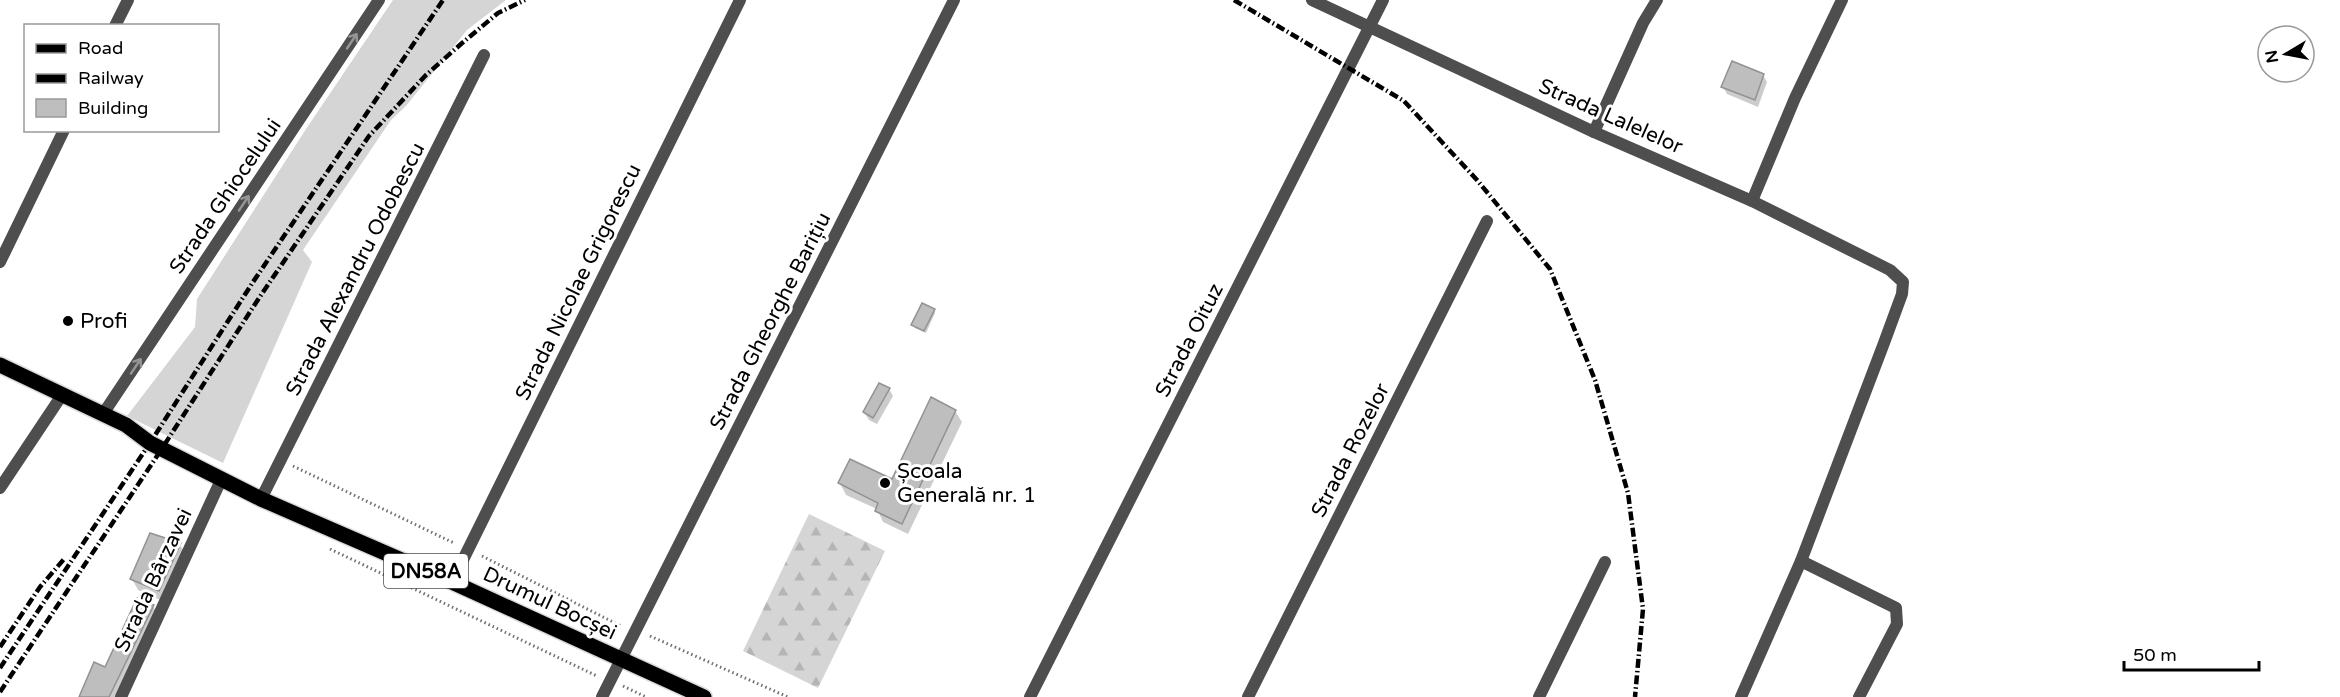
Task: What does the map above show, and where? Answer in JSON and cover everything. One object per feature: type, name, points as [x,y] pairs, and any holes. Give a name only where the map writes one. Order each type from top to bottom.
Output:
[{"type":"main road","name":"DN58A","points":[[0,365],[103,414]]},
{"type":"main road","name":"Drumul Bocșei","points":[[103,414],[126,424],[150,443],[261,499],[452,582],[704,697]]},
{"type":"street","points":[[116,24],[128,0]]},
{"type":"street","name":"Strada Ghiocelului","points":[[103,414],[379,0]]},
{"type":"street","name":"Strada Nicolae Grigorescu","points":[[452,582],[740,0]]},
{"type":"street","name":"Strada Gheorghe Barițiu","points":[[602,697],[954,0]]},
{"type":"street","name":"Strada Lalelelor","points":[[1312,0],[1594,132],[1752,201],[1892,271],[1903,282],[1902,294],[1801,561]]},
{"type":"street","name":"Strada Oituz","points":[[1030,697],[1383,0]]},
{"type":"street","points":[[1594,132],[1643,23],[1657,0]]},
{"type":"street","points":[[1752,201],[1795,98],[1842,0]]},
{"type":"street","name":"Strada Alexandru Odobescu","points":[[261,499],[484,55]]},
{"type":"street","points":[[0,262],[63,132]]},
{"type":"street","name":"Strada Rozelor","points":[[1248,697],[1487,221]]},
{"type":"street","points":[[0,488],[62,395]]},
{"type":"street","name":"Strada Bârzavei","points":[[121,697],[221,480]]},
{"type":"street","points":[[1741,697],[1801,561],[1896,608],[1898,624],[1859,697]]},
{"type":"street","points":[[1539,697],[1605,562]]},
{"type":"path","points":[[280,461],[455,543]]},
{"type":"path","points":[[321,544],[601,678]]},
{"type":"path","points":[[480,555],[620,626]]},
{"type":"path","points":[[652,636],[788,697]]},
{"type":"path","points":[[627,688],[646,697]]},
{"type":"green space","points":[[393,0],[506,0],[467,30],[406,106],[391,120],[303,250],[312,262],[223,463],[127,416],[195,327],[197,299],[306,129]]},
{"type":"green space","points":[[809,514],[885,551],[818,688],[743,651]]},
{"type":"building","points":[[1732,61],[1764,74],[1755,100],[1721,87]]},
{"type":"building","points":[[922,303],[935,309],[924,331],[911,325]]},
{"type":"building","points":[[879,383],[890,388],[873,418],[863,412]]},
{"type":"building","points":[[931,397],[956,410],[902,524],[875,511],[878,503],[838,483],[850,459],[892,479]]},
{"type":"building","points":[[150,533],[181,543],[159,591],[130,579]]},
{"type":"building","points":[[137,598],[154,605],[109,697],[79,697],[94,662],[105,667]]},
{"type":"railway","points":[[0,668],[150,443],[253,282],[443,0]]},
{"type":"railway","points":[[0,692],[259,298],[369,136],[426,75],[461,44],[498,13],[525,0]]},
{"type":"railway","points":[[1234,0],[1404,101],[1477,180],[1550,269],[1595,380],[1628,493],[1643,609],[1635,697]]},
{"type":"railway","points":[[0,647],[40,587],[65,558]]},
{"type":"place","name":"Profi","points":[[68,321]]},
{"type":"place","name":"Școala Generală nr. 1","points":[[885,483]]}]
